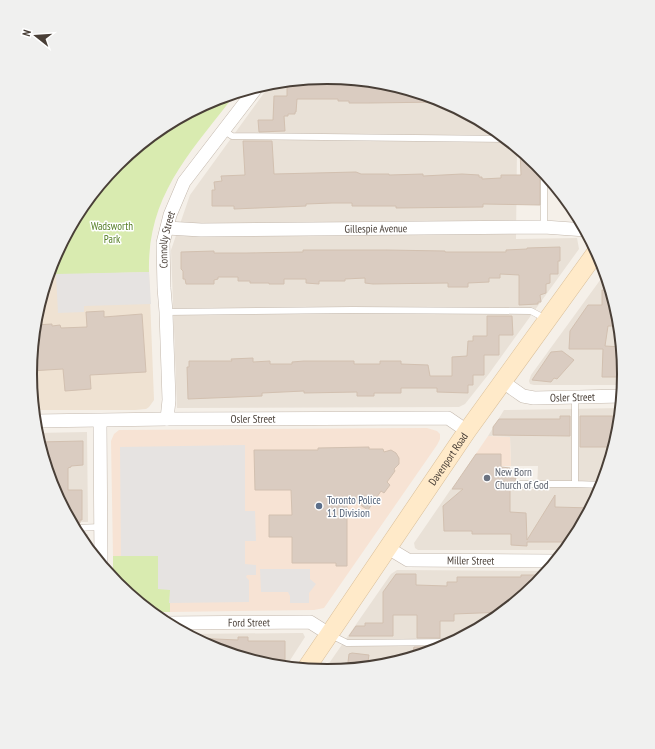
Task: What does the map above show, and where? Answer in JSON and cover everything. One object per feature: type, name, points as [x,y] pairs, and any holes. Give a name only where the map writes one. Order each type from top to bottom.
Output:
[{"type":"street","name":"Connolly Street","points":[[167,419],[169,400],[163,243],[170,214],[184,182],[251,94]]},
{"type":"street","name":"Gillespie Avenue","points":[[167,228],[208,230],[544,227],[579,230]]},
{"type":"street","name":"Davenport Road","points":[[309,664],[467,431],[593,257]]},
{"type":"street","name":"Osler Street","points":[[503,382],[523,396],[534,398],[617,396]]},
{"type":"street","name":"Osler Street","points":[[41,421],[448,418],[467,431]]},
{"type":"street","points":[[100,421],[101,556]]},
{"type":"street","name":"Miller Street","points":[[388,548],[408,560],[551,560]]},
{"type":"street","name":"Ford Street","points":[[177,623],[310,622],[329,634]]},
{"type":"lane","points":[[223,130],[232,136],[496,138]]},
{"type":"lane","points":[[544,181],[544,227]]},
{"type":"lane","points":[[166,312],[352,310],[531,311],[547,319]]},
{"type":"lane","points":[[575,484],[576,397]]},
{"type":"lane","points":[[518,484],[596,485]]},
{"type":"lane","points":[[81,528],[101,527]]},
{"type":"lane","points":[[329,634],[348,643],[441,642]]},
{"type":"shaded area","points":[[328,84],[365,86],[403,94],[439,106],[473,123],[504,144],[517,154],[516,239],[577,238],[579,249],[488,375],[465,404],[459,407],[177,408],[171,250],[190,195],[265,91],[290,86]]},
{"type":"shaded area","points":[[149,272],[154,400],[149,407],[146,409],[135,410],[39,410],[37,374],[39,337],[47,299],[54,275]]},
{"type":"shaded area","points":[[149,272],[151,304],[84,306],[84,312],[58,313],[56,274]]},
{"type":"shaded area","points":[[602,278],[616,337],[617,385],[534,385],[530,384],[529,381],[531,375]]},
{"type":"shaded area","points":[[616,408],[603,468],[579,520],[559,550],[418,550],[415,548],[414,543],[451,489],[537,489],[538,466],[511,466],[510,437],[488,436],[504,410]]},
{"type":"shaded area","points":[[427,428],[437,431],[440,434],[440,439],[437,445],[324,608],[314,610],[170,612],[170,590],[158,556],[113,556],[111,441],[114,434],[119,430]]},
{"type":"shaded area","points":[[87,432],[88,522],[77,522],[67,503],[52,468],[43,433]]},
{"type":"shaded area","points":[[488,436],[510,437],[511,466],[467,467]]},
{"type":"shaded area","points":[[245,445],[245,511],[255,511],[256,541],[245,541],[245,564],[256,565],[256,575],[247,575],[246,577],[249,580],[249,602],[169,603],[170,590],[158,589],[158,556],[121,556],[120,447]]},
{"type":"shaded area","points":[[260,569],[310,569],[310,579],[316,584],[309,593],[309,603],[290,603],[290,596],[288,592],[261,592]]},
{"type":"shaded area","points":[[397,570],[541,571],[519,593],[489,616],[439,643],[403,655],[365,663],[328,665],[391,574]]},
{"type":"shaded area","points":[[303,633],[305,637],[288,663],[234,650],[197,634]]},
{"type":"green space","name":"Wadsworth Park","points":[[230,100],[175,175],[164,196],[156,219],[150,244],[149,272],[54,275],[67,246],[86,213],[122,169],[166,133],[199,114]]},
{"type":"green space","points":[[113,556],[158,556],[158,589],[170,589],[170,612],[161,612],[136,593],[113,570]]},
{"type":"building","points":[[328,84],[365,86],[403,94],[429,102],[349,103],[349,101],[338,101],[338,99],[297,99],[295,114],[288,114],[288,116],[284,116],[285,131],[259,132],[258,120],[273,120],[274,96],[287,96],[287,87]]},
{"type":"building","points":[[243,141],[272,141],[274,174],[356,172],[361,174],[389,175],[423,174],[423,176],[462,174],[479,175],[482,179],[501,178],[501,175],[521,175],[520,157],[540,177],[540,205],[483,204],[483,207],[396,208],[396,206],[352,206],[352,203],[332,203],[306,204],[306,206],[234,209],[234,206],[212,206],[212,190],[215,190],[214,182],[222,181],[221,176],[245,175]]},
{"type":"building","points":[[560,247],[558,274],[550,274],[550,283],[546,284],[546,293],[540,295],[541,302],[538,302],[538,304],[519,305],[519,275],[500,274],[500,278],[489,278],[489,282],[468,283],[468,287],[448,287],[448,283],[373,284],[365,283],[365,278],[345,279],[345,281],[319,281],[319,284],[306,283],[306,279],[284,279],[284,284],[269,284],[238,281],[238,277],[218,277],[218,279],[214,280],[214,284],[186,284],[185,279],[183,279],[183,271],[181,269],[181,252],[214,251],[214,253],[247,253],[303,252],[303,250],[386,250],[506,252],[506,250],[527,248]]},
{"type":"building","points":[[602,290],[606,290],[614,326],[608,326],[605,346],[617,347],[618,377],[602,377],[603,349],[569,349],[570,331],[588,305],[602,305]]},
{"type":"building","points":[[104,311],[104,317],[142,314],[146,372],[90,375],[91,389],[65,391],[63,369],[37,371],[39,337],[42,325],[60,325],[61,328],[87,327],[86,312]]},
{"type":"building","points":[[487,316],[512,316],[513,335],[499,335],[499,355],[484,355],[484,375],[473,375],[473,385],[468,385],[468,393],[437,392],[437,388],[401,388],[401,393],[374,393],[374,396],[357,396],[357,392],[304,393],[304,391],[262,393],[262,396],[188,399],[187,367],[189,367],[189,361],[232,361],[231,359],[253,358],[253,362],[270,361],[270,364],[292,364],[292,362],[304,361],[354,361],[354,364],[380,364],[380,361],[401,361],[401,364],[428,365],[430,376],[452,376],[452,357],[467,356],[468,341],[473,341],[473,336],[487,336]]},
{"type":"building","points":[[562,351],[574,360],[557,379],[554,378],[551,382],[532,380],[551,352]]},
{"type":"building","points":[[560,416],[570,416],[570,436],[493,435],[493,427],[499,419],[560,419]]},
{"type":"building","points":[[580,416],[615,416],[609,447],[580,447]]},
{"type":"building","points":[[83,441],[83,465],[71,466],[68,468],[68,490],[82,490],[82,520],[80,520],[80,523],[78,523],[76,520],[59,486],[52,468],[45,442]]},
{"type":"building","name":"Toronto Police 11 Division","points":[[369,447],[369,449],[383,449],[384,452],[391,450],[396,453],[399,458],[399,464],[394,469],[395,471],[387,482],[390,485],[384,493],[381,491],[368,510],[347,496],[347,566],[336,566],[336,563],[292,563],[292,537],[269,537],[269,515],[292,515],[291,490],[255,490],[254,450],[318,450],[318,448]]},
{"type":"building","points":[[476,454],[501,454],[501,467],[510,468],[510,478],[516,478],[514,484],[516,489],[510,489],[510,512],[526,513],[527,540],[555,495],[555,507],[585,508],[565,542],[527,542],[527,546],[511,545],[511,534],[472,534],[472,531],[444,531],[443,506],[463,489],[452,489]]},
{"type":"building","points":[[396,574],[416,574],[416,585],[447,586],[447,582],[457,582],[457,577],[521,577],[521,575],[537,575],[519,593],[494,612],[454,614],[454,621],[440,621],[440,638],[417,638],[417,615],[393,615],[393,636],[349,636],[356,626],[365,626],[365,623],[383,623],[383,592]]},
{"type":"building","points":[[238,637],[248,637],[248,641],[285,641],[285,660],[278,660],[252,655],[234,650],[207,639],[238,640]]},
{"type":"building","points":[[414,647],[429,647],[421,650],[413,652]]},
{"type":"building","points":[[349,654],[369,655],[368,662],[348,664]]},
{"type":"place","name":"New Born Church of God","points":[[487,478]]},
{"type":"place","name":"Toronto Police 11 Division","points":[[319,506]]}]
